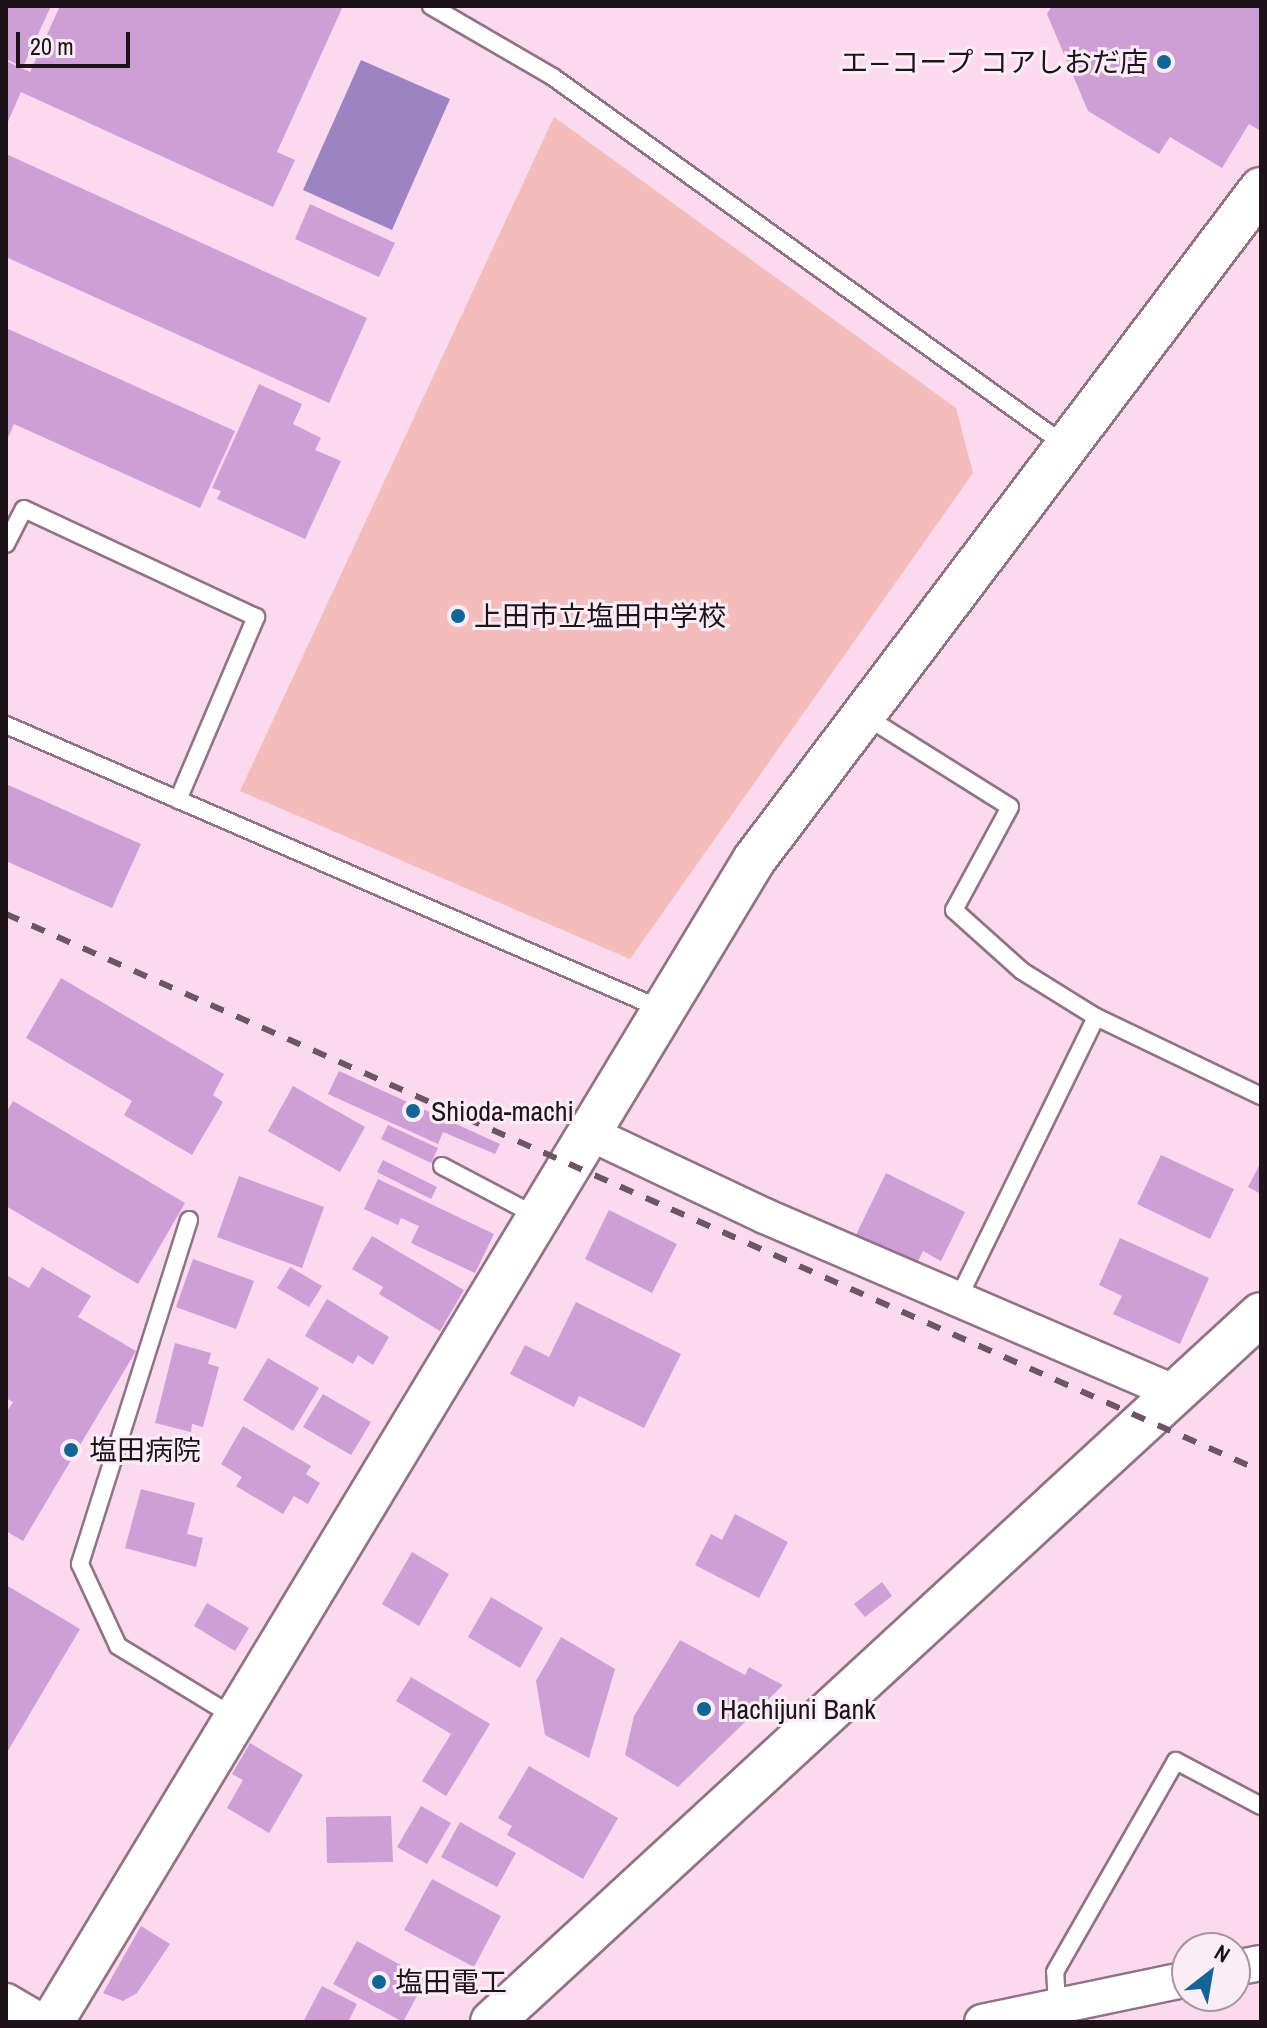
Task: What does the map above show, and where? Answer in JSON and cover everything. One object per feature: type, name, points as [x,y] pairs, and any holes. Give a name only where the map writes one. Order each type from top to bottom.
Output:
[{"type":"street","points":[[52,2022],[535,1215],[754,860],[1261,189]]},
{"type":"street","points":[[587,1132],[957,1301],[1174,1392]]},
{"type":"street","points":[[492,2022],[1261,1314]]},
{"type":"street","points":[[982,2022],[1171,1982]]},
{"type":"street","points":[[6,2001],[42,2022]]},
{"type":"lane","points":[[431,6],[553,77],[1066,446]]},
{"type":"lane","points":[[6,544],[24,509],[256,617],[178,800]]},
{"type":"lane","points":[[863,715],[1010,807],[954,910],[1022,971],[1096,1017],[1261,1096]]},
{"type":"lane","points":[[6,725],[662,1010]]},
{"type":"lane","points":[[957,1301],[1096,1017]]},
{"type":"lane","points":[[442,1166],[535,1215]]},
{"type":"lane","points":[[189,1220],[80,1564],[118,1646],[233,1716]]},
{"type":"lane","points":[[1057,2006],[1055,1972],[1176,1761],[1261,1806]]},
{"type":"shaded area","points":[[361,60],[450,99],[392,230],[303,190]]},
{"type":"shaded area","points":[[554,117],[956,408],[973,473],[630,959],[240,791]]},
{"type":"building","points":[[6,6],[51,6],[23,67],[6,59]]},
{"type":"building","points":[[60,6],[343,6],[277,152],[295,160],[273,207],[21,92],[6,126],[6,61],[30,72]]},
{"type":"building","name":"エ―コープ コアしおだ店","points":[[1052,6],[1261,6],[1259,130],[1249,124],[1222,168],[1170,137],[1159,154],[1088,111],[1047,14]]},
{"type":"building","points":[[6,154],[367,318],[329,403],[6,257]]},
{"type":"building","points":[[310,204],[395,243],[379,277],[295,239]]},
{"type":"building","points":[[6,328],[235,431],[200,508],[14,424],[6,442]]},
{"type":"building","points":[[259,384],[302,404],[293,424],[321,438],[315,450],[341,461],[305,539],[217,499],[221,491],[212,488]]},
{"type":"building","points":[[6,784],[141,844],[112,908],[6,861]]},
{"type":"building","points":[[61,978],[224,1074],[213,1095],[223,1102],[192,1155],[124,1115],[132,1101],[26,1038]]},
{"type":"building","points":[[339,1071],[500,1144],[495,1154],[443,1132],[438,1144],[328,1094]]},
{"type":"building","points":[[293,1086],[365,1127],[340,1172],[268,1131]]},
{"type":"building","points":[[13,1101],[185,1203],[138,1284],[6,1206],[6,1113]]},
{"type":"building","points":[[388,1125],[438,1148],[431,1163],[381,1139]]},
{"type":"building","points":[[1161,1155],[1234,1189],[1210,1239],[1137,1204]]},
{"type":"building","points":[[383,1160],[437,1187],[431,1199],[377,1172]]},
{"type":"building","points":[[1261,1162],[1261,1194],[1248,1187]]},
{"type":"building","points":[[886,1173],[965,1212],[941,1261],[923,1251],[914,1269],[854,1239]]},
{"type":"building","points":[[239,1176],[324,1207],[302,1268],[217,1237]]},
{"type":"building","points":[[378,1179],[494,1234],[475,1273],[411,1243],[419,1226],[401,1218],[398,1225],[364,1209]]},
{"type":"building","points":[[609,1210],[677,1244],[652,1293],[585,1259]]},
{"type":"building","points":[[372,1236],[464,1290],[440,1331],[379,1294],[383,1287],[352,1269]]},
{"type":"building","points":[[1120,1238],[1209,1278],[1180,1344],[1113,1314],[1122,1296],[1099,1285]]},
{"type":"building","points":[[193,1259],[254,1281],[236,1329],[176,1307]]},
{"type":"building","points":[[42,1267],[91,1296],[78,1317],[136,1351],[23,1541],[6,1531],[6,1413],[13,1402],[6,1398],[6,1275],[29,1288]]},
{"type":"building","points":[[290,1267],[322,1286],[309,1307],[277,1288]]},
{"type":"building","points":[[327,1299],[389,1337],[373,1365],[358,1355],[353,1364],[305,1336]]},
{"type":"building","points":[[576,1302],[681,1354],[644,1428],[579,1396],[574,1407],[510,1374],[525,1345],[549,1357]]},
{"type":"building","points":[[175,1343],[211,1353],[208,1364],[219,1367],[203,1427],[192,1424],[191,1432],[155,1423]]},
{"type":"building","points":[[268,1358],[319,1388],[293,1431],[243,1400]]},
{"type":"building","points":[[323,1394],[371,1422],[351,1455],[303,1427]]},
{"type":"building","points":[[243,1426],[311,1466],[306,1474],[320,1483],[308,1504],[294,1496],[283,1514],[236,1486],[242,1477],[221,1464]]},
{"type":"building","points":[[141,1489],[195,1503],[187,1534],[203,1538],[196,1567],[125,1548]]},
{"type":"building","points":[[735,1514],[788,1542],[759,1598],[695,1565],[711,1534],[722,1540]]},
{"type":"building","points":[[412,1552],[449,1574],[419,1626],[382,1604]]},
{"type":"building","points":[[882,1582],[892,1596],[865,1617],[854,1604]]},
{"type":"building","points":[[6,1585],[80,1629],[6,1754]]},
{"type":"building","points":[[491,1597],[543,1628],[520,1668],[468,1637]]},
{"type":"building","points":[[207,1603],[249,1628],[235,1651],[194,1626]]},
{"type":"building","points":[[561,1637],[615,1669],[589,1758],[545,1735],[536,1681]]},
{"type":"building","points":[[680,1640],[745,1675],[749,1667],[783,1685],[678,1787],[625,1755],[634,1716]]},
{"type":"building","points":[[411,1677],[490,1724],[446,1796],[422,1781],[451,1734],[396,1701]]},
{"type":"building","points":[[250,1743],[303,1775],[269,1833],[227,1808],[243,1780],[232,1774]]},
{"type":"building","points":[[529,1766],[618,1818],[583,1879],[507,1835],[512,1826],[498,1818]]},
{"type":"building","points":[[421,1806],[451,1823],[427,1864],[397,1847]]},
{"type":"building","points":[[391,1816],[393,1862],[327,1863],[326,1817]]},
{"type":"building","points":[[460,1822],[516,1853],[497,1887],[441,1857]]},
{"type":"building","points":[[432,1879],[501,1916],[474,1967],[404,1930]]},
{"type":"building","points":[[141,1926],[170,1944],[137,1993],[123,2001],[103,1993]]},
{"type":"building","name":"塩田電工","points":[[357,1941],[426,1979],[403,2022],[333,1984]]},
{"type":"building","points":[[322,1986],[357,2004],[348,2022],[303,2022]]},
{"type":"railway","points":[[6,914],[1261,1471]]},
{"type":"place","name":"エ―コープ コアしおだ店","points":[[1164,62]]},
{"type":"place","name":"上田市立塩田中学校","points":[[458,616]]},
{"type":"place","name":"Shioda-machi","points":[[413,1111]]},
{"type":"place","name":"塩田病院","points":[[71,1450]]},
{"type":"place","name":"Hachijuni Bank","points":[[704,1709]]},
{"type":"place","name":"塩田電工","points":[[379,1982]]}]
